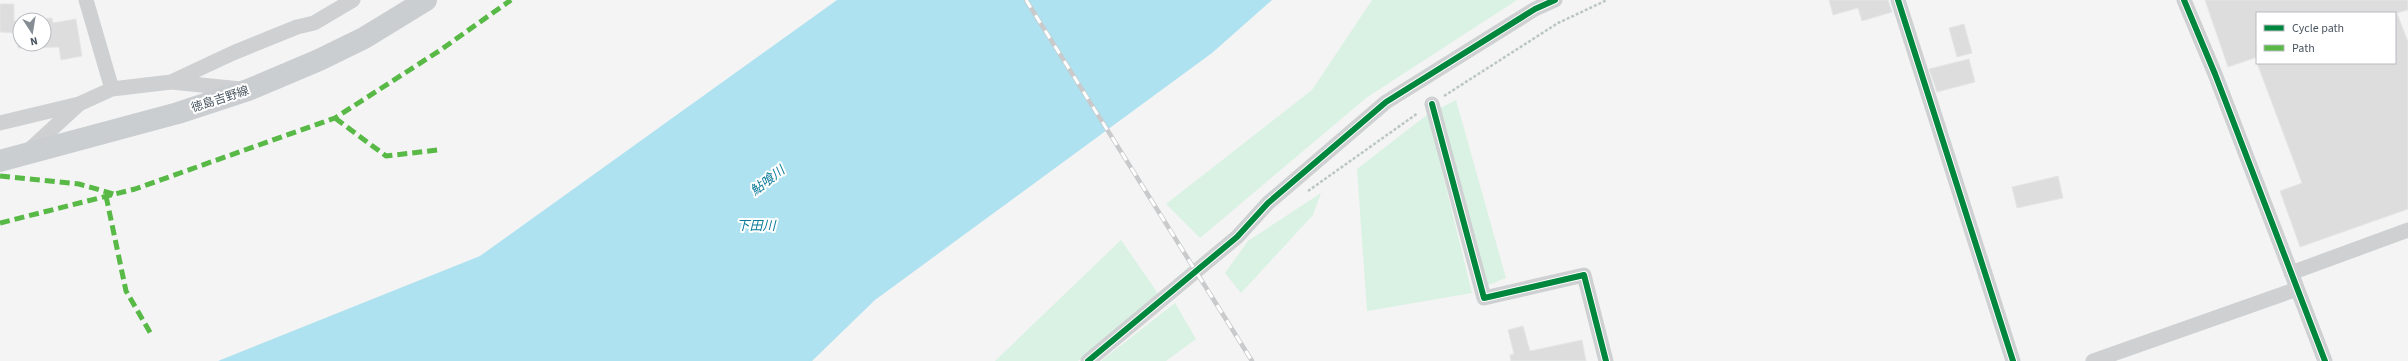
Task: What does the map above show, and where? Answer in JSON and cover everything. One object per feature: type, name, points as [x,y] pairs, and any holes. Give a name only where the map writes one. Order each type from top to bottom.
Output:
[{"type":"main road","name":"徳島吉野線","points":[[0,161],[178,113],[248,90],[319,60],[351,44],[426,0]]},
{"type":"street","points":[[86,0],[112,89]]},
{"type":"street","points":[[171,82],[247,47],[297,27],[314,23],[353,0]]},
{"type":"street","points":[[1088,361],[1237,237],[1268,203],[1386,102],[1535,9],[1554,0]]},
{"type":"street","points":[[1898,0],[2014,361]]},
{"type":"street","points":[[2184,0],[2215,74],[2325,361]]},
{"type":"street","points":[[0,123],[79,104],[112,89],[171,82],[248,90]]},
{"type":"street","points":[[24,155],[79,104]]},
{"type":"street","points":[[1432,104],[1484,298],[1584,275],[1606,361]]},
{"type":"street","points":[[2291,273],[2408,230]]},
{"type":"street","points":[[2093,361],[2297,289]]},
{"type":"green space","points":[[1372,0],[1517,0],[1366,98],[1200,238],[1166,204],[1312,90]]},
{"type":"green space","points":[[1456,100],[1506,278],[1486,286],[1440,108]]},
{"type":"green space","points":[[1428,114],[1472,293],[1367,311],[1357,169]]},
{"type":"green space","points":[[1321,193],[1313,215],[1241,293],[1225,273],[1248,241]]},
{"type":"green space","points":[[1121,240],[1159,295],[1078,361],[995,361]]},
{"type":"green space","points":[[1175,303],[1196,339],[1166,361],[1101,361]]},
{"type":"water","name":"下田川","points":[[837,0],[1272,0],[1212,53],[875,300],[812,361],[218,361],[480,256]]},
{"type":"building","points":[[1829,0],[1888,0],[1892,12],[1862,21],[1858,8],[1833,15]]},
{"type":"building","points":[[2205,0],[2408,0],[2408,10],[2397,13],[2408,42],[2408,209],[2300,247],[2280,191],[2302,183],[2257,64],[2396,64],[2396,12],[2256,12],[2256,57],[2228,67]]},
{"type":"building","points":[[0,4],[14,4],[14,12],[12,12],[12,33],[0,32]]},
{"type":"building","points":[[52,18],[53,23],[76,19],[82,56],[61,60],[59,47],[52,47]]},
{"type":"building","points":[[1964,24],[1972,53],[1957,57],[1949,28]]},
{"type":"building","points":[[1969,59],[1975,82],[1937,92],[1929,69]]},
{"type":"building","points":[[2058,176],[2063,198],[2017,208],[2012,187]]},
{"type":"building","points":[[1523,326],[1530,351],[1582,340],[1586,361],[1511,361],[1510,355],[1514,354],[1508,330]]},
{"type":"railway","points":[[1026,0],[1252,361]]},
{"type":"marked path","points":[[0,223],[135,189],[335,118],[439,51],[511,0]]},
{"type":"marked path","points":[[335,118],[386,156],[438,150]]},
{"type":"marked path","points":[[0,176],[79,184],[114,194]]},
{"type":"marked path","points":[[106,196],[126,291],[151,334]]},
{"type":"cycle path","points":[[1088,361],[1237,237],[1268,203],[1386,102],[1535,9],[1555,0]]},
{"type":"cycle path","points":[[1898,0],[2013,361]]},
{"type":"cycle path","points":[[2184,0],[2215,74],[2325,361]]},
{"type":"cycle path","points":[[1432,104],[1484,298],[1584,275],[1606,361]]},
{"type":"water label","name":"鮎喰川","points":[[767,180]]}]
